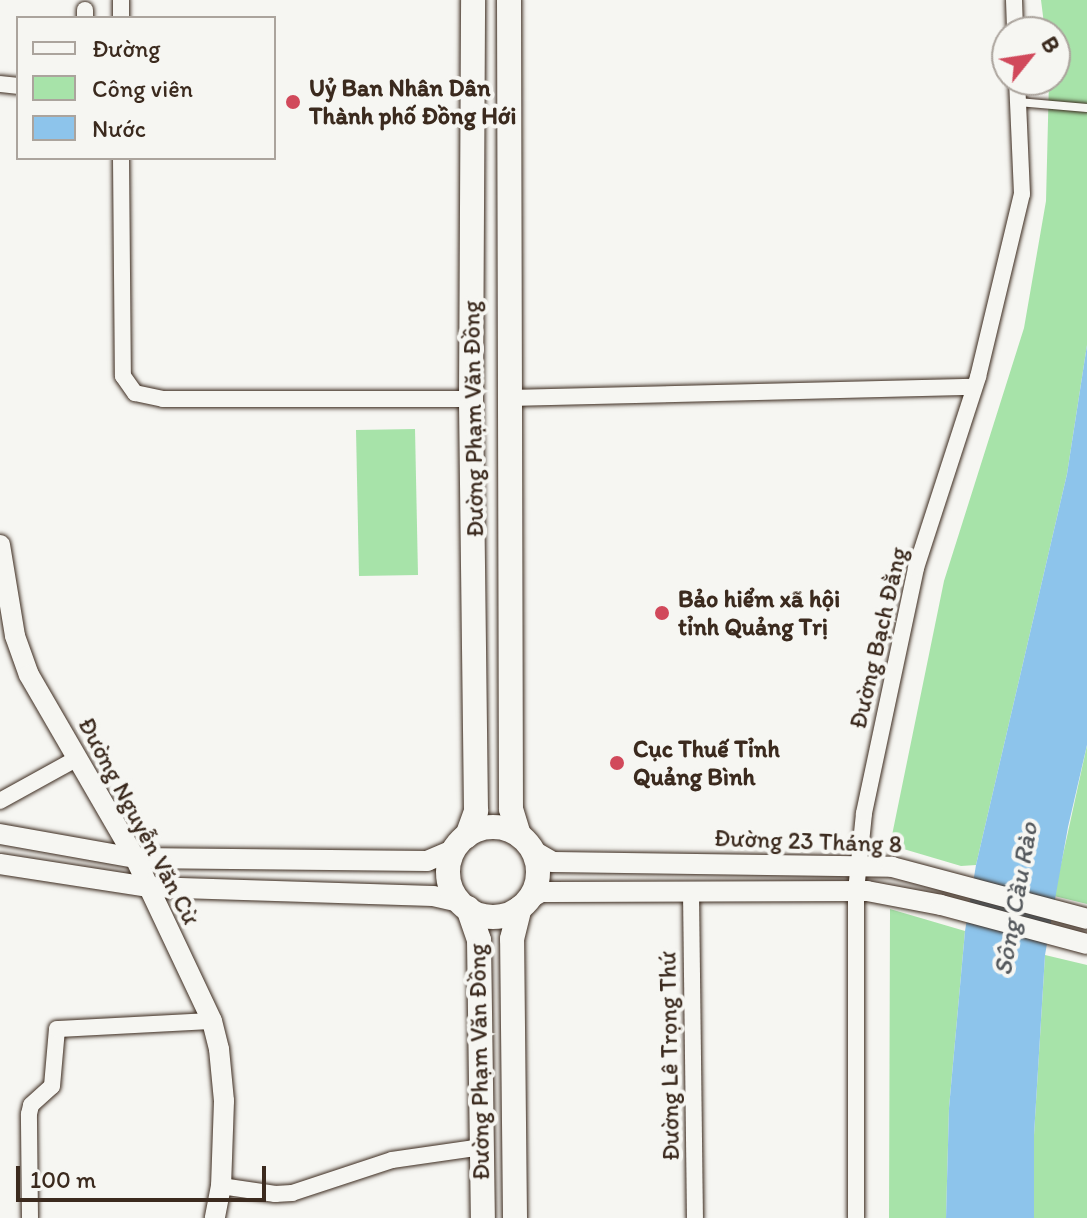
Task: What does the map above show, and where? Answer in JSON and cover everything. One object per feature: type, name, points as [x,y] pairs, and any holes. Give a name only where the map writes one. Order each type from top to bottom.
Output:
[{"type":"main road","name":"Đường Phạm Văn Đồng","points":[[461,842],[476,811],[471,399],[473,0]]},
{"type":"main road","name":"Đường Phạm Văn Đồng","points":[[509,0],[511,809],[525,843]]},
{"type":"main road","points":[[471,399],[509,398]]},
{"type":"main road","points":[[493,827],[525,843],[538,874],[525,903],[502,917],[487,917],[464,905],[449,881],[448,867],[461,842],[493,827]]},
{"type":"main road","name":"Đường Phạm Văn Đồng","points":[[515,1218],[512,939],[525,903]]},
{"type":"main road","name":"Đường Phạm Văn Đồng","points":[[464,905],[479,940],[483,1218]]},
{"type":"street","name":"Đường Bạch Đằng","points":[[856,1218],[856,891],[864,813],[916,568],[974,387],[1022,194],[1018,96]]},
{"type":"street","points":[[121,160],[123,376],[135,393],[163,399],[471,399]]},
{"type":"street","points":[[509,398],[974,387]]},
{"type":"street","name":"Đường Nguyễn Văn Cừ","points":[[0,546],[15,636],[29,675],[135,858],[212,1021],[219,1049],[224,1101],[221,1186],[215,1218]]},
{"type":"street","points":[[0,801],[76,759]]},
{"type":"street","points":[[0,834],[135,858],[427,861],[461,842]]},
{"type":"street","name":"Đường 23 Tháng 8","points":[[525,843],[553,862],[892,867],[1083,918]]},
{"type":"street","points":[[0,864],[149,887],[433,896],[464,905]]},
{"type":"street","name":"Đường 23 Tháng 8","points":[[525,903],[541,892],[856,891],[898,895],[1080,942]]},
{"type":"street","name":"Đường Lê Trọng Thứ","points":[[691,893],[695,1218]]},
{"type":"street","points":[[30,1218],[29,1114],[31,1105],[52,1086],[57,1029],[212,1021]]},
{"type":"street","points":[[221,1186],[275,1194],[292,1193],[392,1160],[482,1147]]},
{"type":"lane","points":[[1018,102],[1087,108]]},
{"type":"green space","points":[[1041,0],[1087,0],[1087,345],[1067,474],[976,865],[961,866],[890,845],[944,581],[1024,328],[1046,201],[1049,96],[1071,96],[1071,16],[1043,16]]},
{"type":"green space","points":[[415,429],[418,575],[359,576],[356,430]]},
{"type":"green space","points":[[1087,745],[1087,904],[1054,896]]},
{"type":"green space","points":[[890,909],[965,931],[949,1108],[946,1218],[889,1218]]},
{"type":"green space","points":[[1045,955],[1087,965],[1087,1218],[1034,1218],[1034,1135]]},
{"type":"water","name":"Sông Cầu Rào","points":[[1087,345],[1087,745],[1068,827],[1045,955],[1034,1135],[1034,1218],[946,1218],[949,1108],[965,931],[976,865],[1067,474]]},
{"type":"place","name":"Uỷ Ban Nhân Dân Thành phố Đồng Hới","points":[[293,102]]},
{"type":"place","name":"Bảo hiểm xã hội tỉnh Quảng Trị","points":[[662,613]]},
{"type":"place","name":"Cục Thuế Tỉnh Quảng Bình","points":[[617,763]]}]
